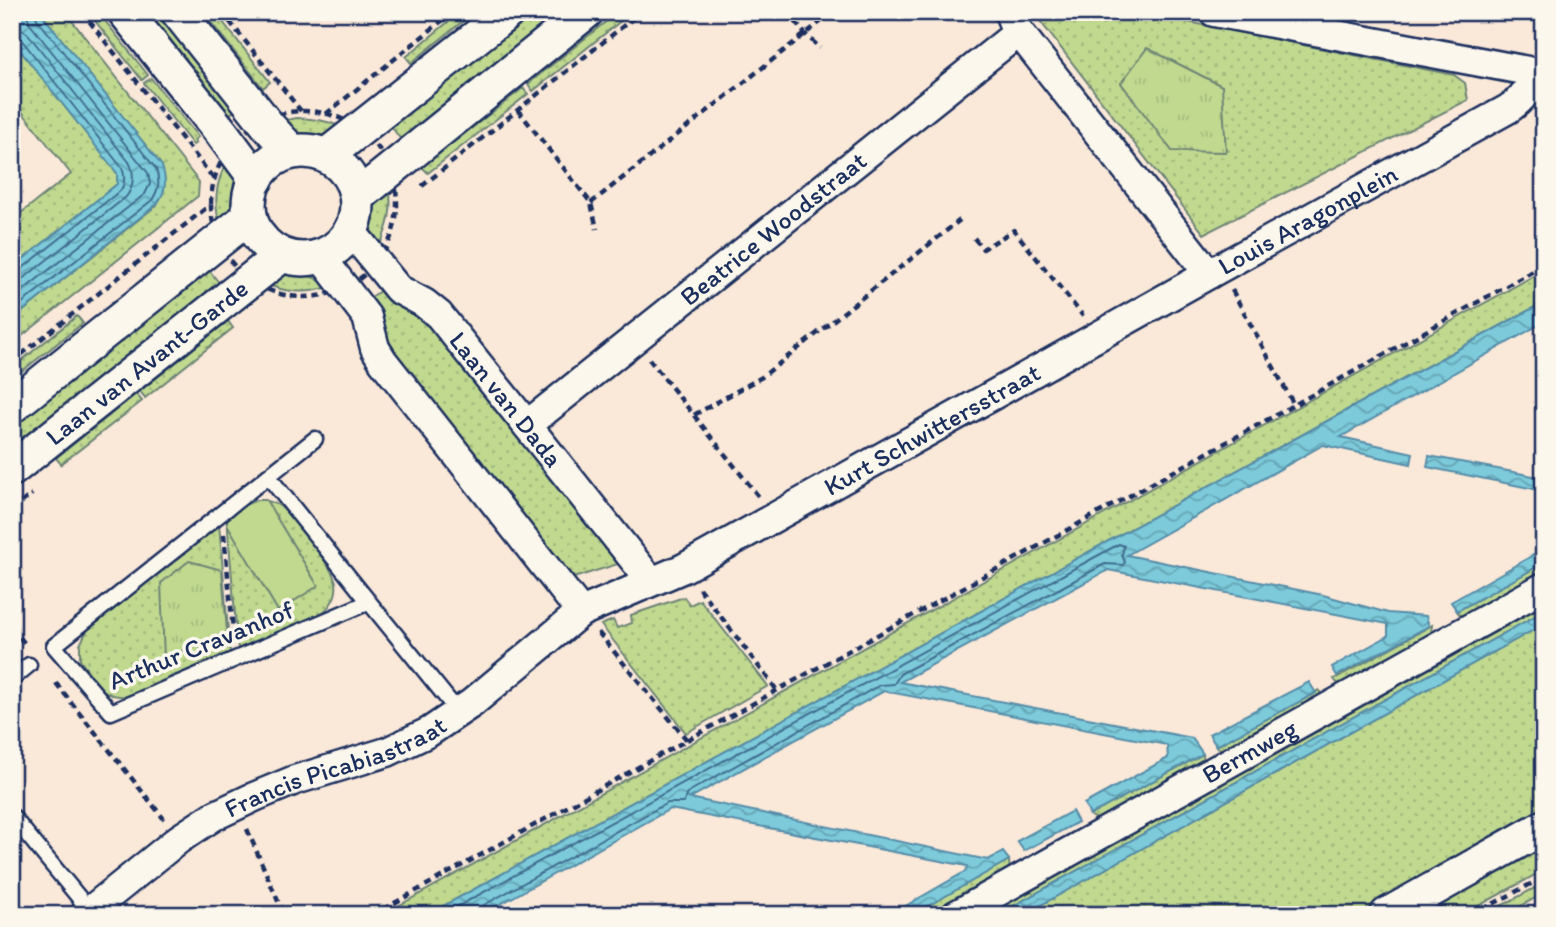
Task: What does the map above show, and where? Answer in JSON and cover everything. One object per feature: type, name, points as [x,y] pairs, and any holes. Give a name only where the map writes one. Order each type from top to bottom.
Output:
[{"type":"street","points":[[125,12],[256,179]]},
{"type":"street","points":[[178,12],[292,152]]},
{"type":"street","points":[[326,156],[508,12]]},
{"type":"street","points":[[357,197],[586,12]]},
{"type":"street","name":"Louis Aragonplein","points":[[1014,22],[1215,271],[1508,109],[1522,100],[1539,74],[1214,12]]},
{"type":"street","name":"Beatrice Woodstraat","points":[[527,425],[1014,22]]},
{"type":"street","points":[[313,151],[338,163],[354,184],[357,197],[357,214],[346,240],[321,257],[313,259],[282,255],[269,247],[259,236],[250,216],[249,201],[259,172],[271,161],[292,152],[313,151]]},
{"type":"street","name":"Laan van Avant-Garde","points":[[12,406],[250,216]]},
{"type":"street","name":"Laan van Dada","points":[[351,231],[398,289],[424,303],[439,315],[651,581]]},
{"type":"street","name":"Laan van Avant-Garde","points":[[12,469],[282,255]]},
{"type":"street","points":[[321,257],[367,317],[375,348],[383,361],[581,612]]},
{"type":"street","name":"Kurt Schwittersstraat","points":[[651,581],[684,568],[1215,271]]},
{"type":"street","name":"Francis Picabiastraat","points":[[87,913],[179,839],[214,816],[302,778],[387,752],[429,732],[459,712],[581,612],[651,581]]},
{"type":"street","name":"Bermweg","points":[[956,915],[1544,587]]},
{"type":"street","points":[[1387,915],[1544,827]]},
{"type":"lane","name":"Arthur Cravanhof","points":[[315,439],[54,646],[111,712],[369,601]]},
{"type":"lane","points":[[268,476],[459,712]]},
{"type":"lane","points":[[12,679],[29,666]]},
{"type":"lane","points":[[12,816],[87,913]]},
{"type":"path","points":[[82,12],[215,179]]},
{"type":"path","points":[[222,12],[300,111]]},
{"type":"path","points":[[326,114],[453,12]]},
{"type":"path","points":[[417,190],[640,12]]},
{"type":"path","points":[[788,12],[820,48]]},
{"type":"path","points":[[591,203],[833,12]]},
{"type":"path","points":[[518,110],[591,203],[597,229]]},
{"type":"path","points":[[397,206],[407,198]]},
{"type":"path","points":[[12,362],[211,204]]},
{"type":"path","points":[[694,415],[762,377],[960,220]]},
{"type":"path","points":[[974,238],[983,249],[1014,230],[1099,335]]},
{"type":"path","points":[[373,915],[1544,265]]},
{"type":"path","points":[[1215,271],[1294,405]]},
{"type":"path","points":[[634,339],[775,517]]},
{"type":"path","points":[[222,512],[236,659]]},
{"type":"path","points":[[684,568],[776,689]]},
{"type":"path","points":[[581,612],[687,740]]},
{"type":"path","points":[[12,628],[29,649]]},
{"type":"path","name":"Arthur Cravanhof","points":[[54,681],[179,839]]},
{"type":"path","points":[[236,805],[284,915]]},
{"type":"path","points":[[1472,915],[1544,877]]},
{"type":"green space","points":[[40,12],[65,12],[199,182],[198,196],[12,344],[12,320],[157,205],[162,166]]},
{"type":"green space","points":[[88,12],[98,12],[148,75],[142,80]]},
{"type":"green space","points":[[137,12],[165,12],[240,106],[223,120]]},
{"type":"green space","points":[[203,12],[215,12],[270,82],[263,88]]},
{"type":"green space","points":[[460,12],[464,12],[468,17],[411,63],[406,57]]},
{"type":"green space","points":[[519,12],[570,12],[404,144],[386,119]]},
{"type":"green space","points":[[618,12],[632,12],[533,91],[528,84]]},
{"type":"green space","points":[[1035,12],[1138,12],[1454,75],[1465,83],[1468,100],[1204,234]]},
{"type":"green space","points":[[12,40],[117,173],[117,184],[12,268],[12,220],[71,174],[12,99]]},
{"type":"green space","points":[[1147,48],[1222,86],[1226,152],[1172,151],[1121,83]]},
{"type":"green space","points":[[151,78],[198,137],[193,145],[144,83]]},
{"type":"green space","points":[[523,88],[528,94],[428,173],[422,167]]},
{"type":"green space","points":[[297,118],[325,121],[341,127],[317,137],[302,135],[280,121]]},
{"type":"green space","points":[[226,165],[234,175],[237,188],[234,201],[220,225],[217,194]]},
{"type":"green space","points":[[389,185],[389,217],[379,247],[371,230],[371,214]]},
{"type":"green space","points":[[205,265],[224,289],[12,456],[12,417]]},
{"type":"green space","points":[[1544,270],[1544,302],[427,915],[382,915]]},
{"type":"green space","points":[[284,273],[307,276],[328,287],[297,292],[267,284]]},
{"type":"green space","points":[[385,287],[426,319],[624,562],[567,580],[392,359],[366,301]]},
{"type":"green space","points":[[77,316],[83,323],[12,379],[12,368]]},
{"type":"green space","points":[[228,321],[233,328],[145,398],[140,391]]},
{"type":"green space","points":[[136,394],[142,401],[61,464],[56,458]]},
{"type":"green space","points":[[257,500],[278,505],[301,529],[334,576],[336,593],[330,605],[320,615],[238,650],[227,518],[242,506]]},
{"type":"green space","points":[[257,500],[266,500],[318,586],[278,611],[227,524],[227,518],[242,506]]},
{"type":"green space","points":[[219,524],[230,654],[127,697],[112,695],[102,690],[80,660],[80,645],[87,630]]},
{"type":"green space","points":[[189,561],[222,570],[227,632],[164,659],[161,583]]},
{"type":"green space","points":[[1544,563],[1544,579],[1474,617],[1460,615],[1457,611]]},
{"type":"green space","points":[[1544,595],[1544,611],[997,915],[970,915]]},
{"type":"green space","points":[[684,597],[690,605],[700,600],[768,686],[686,733],[601,625],[613,620],[617,628],[632,623],[631,615]]},
{"type":"green space","points":[[1544,624],[1544,812],[1360,915],[1023,915]]},
{"type":"green space","points":[[1432,625],[1427,643],[1344,686],[1334,679]]},
{"type":"green space","points":[[1319,690],[1320,701],[1227,754],[1216,746]]},
{"type":"green space","points":[[1203,754],[1204,769],[1104,824],[1090,815]]},
{"type":"green space","points":[[1544,842],[1544,870],[1462,915],[1414,915]]},
{"type":"green space","points":[[1009,860],[1010,876],[941,915],[912,915]]},
{"type":"green space","points":[[1544,883],[1544,893],[1505,915],[1484,915]]},
{"type":"water","points":[[12,12],[40,12],[162,166],[165,182],[157,204],[12,320],[12,268],[117,184],[117,173],[12,40]]},
{"type":"water","points":[[1544,302],[1544,322],[1341,437],[1413,453],[1411,464],[1323,445],[1127,555],[1323,595],[1388,613],[1426,616],[1429,626],[1337,676],[1332,667],[1388,636],[1388,624],[1108,570],[900,682],[1192,738],[1203,754],[1090,815],[1084,804],[1168,758],[1167,745],[884,691],[690,798],[988,860],[1003,852],[1009,860],[912,915],[890,915],[966,871],[967,866],[670,809],[481,915],[427,915]]},
{"type":"water","points":[[1429,456],[1544,478],[1544,491],[1427,467]]},
{"type":"water","points":[[1544,549],[1544,563],[1457,611],[1451,602]]},
{"type":"water","points":[[1544,611],[1544,624],[1023,915],[997,915]]},
{"type":"water","points":[[1309,682],[1316,693],[1216,746],[1209,734]]},
{"type":"water","points":[[1072,811],[1078,822],[1024,851],[1017,841]]}]
